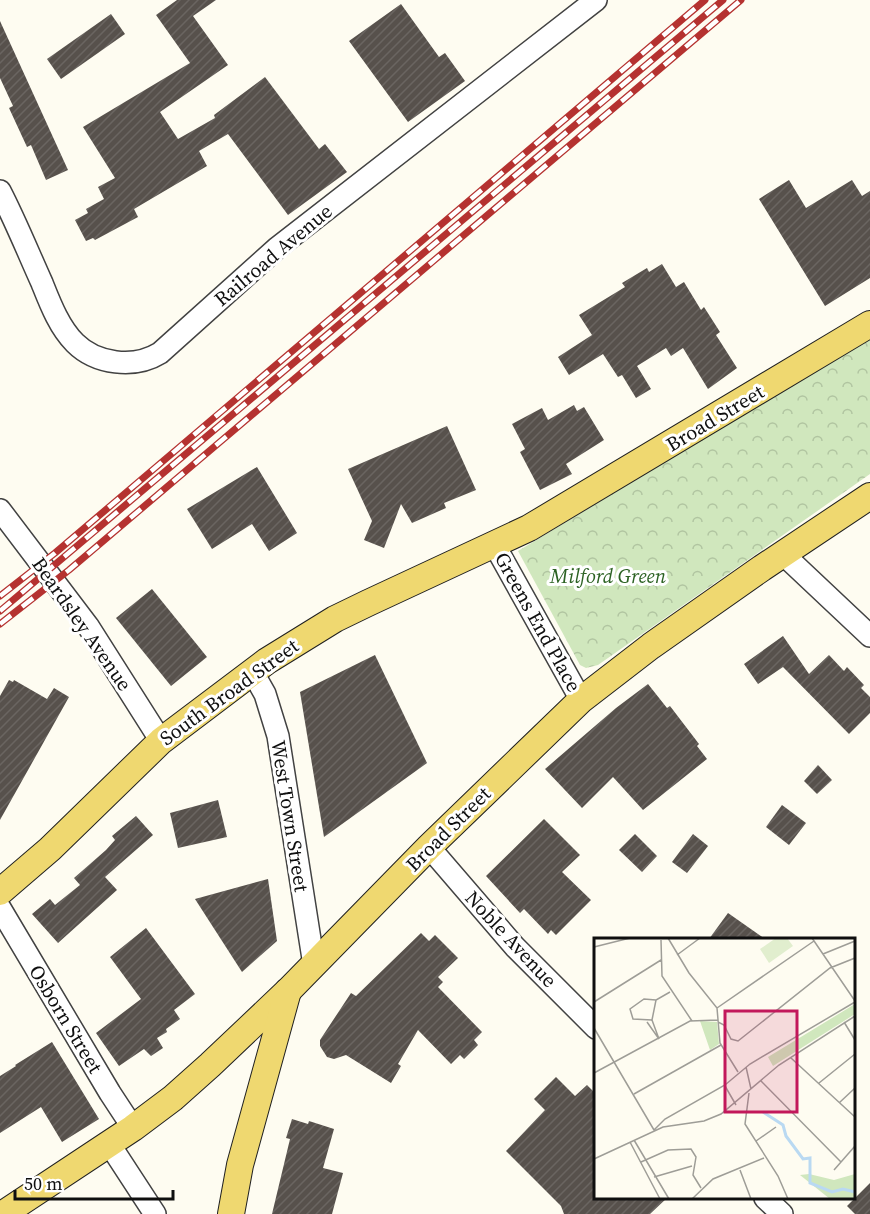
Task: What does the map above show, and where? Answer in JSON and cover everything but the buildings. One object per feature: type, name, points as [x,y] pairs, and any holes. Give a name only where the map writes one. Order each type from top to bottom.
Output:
[{"type":"main road","name":"Broad Street","points":[[494,544],[529,528],[870,324]]},
{"type":"main road","points":[[783,554],[870,496]]},
{"type":"main road","name":"South Broad Street","points":[[0,892],[50,849],[161,741],[252,671],[335,619],[494,544]]},
{"type":"main road","name":"Broad Street","points":[[3,1214],[110,1144],[172,1098],[288,991],[429,848],[581,700],[651,646],[783,554]]},
{"type":"main road","points":[[231,1214],[240,1165],[288,991]]},
{"type":"street","name":"Railroad Avenue","points":[[0,191],[50,301],[64,329],[74,342],[90,354],[107,360],[129,362],[146,360],[160,353],[277,248],[596,0]]},
{"type":"street","name":"Beardsley Avenue","points":[[0,510],[88,626],[161,741]]},
{"type":"street","name":"Greens End Place","points":[[494,544],[581,700]]},
{"type":"street","points":[[783,554],[870,636]]},
{"type":"street","name":"West Town Street","points":[[252,671],[265,694],[278,736],[314,965]]},
{"type":"street","name":"Noble Avenue","points":[[429,848],[514,947],[594,1026]]},
{"type":"street","name":"Osborn Street","points":[[0,908],[133,1128]]},
{"type":"street","points":[[110,1144],[155,1214]]},
{"type":"street","points":[[767,1199],[782,1214]]},
{"type":"green space","name":"Milford Green","points":[[870,338],[870,474],[598,665],[586,668],[580,665],[518,551]]},
{"type":"railway","points":[[0,596],[55,553],[705,0]]},
{"type":"railway","points":[[0,611],[723,0]]},
{"type":"railway","points":[[0,624],[69,570],[741,0]]}]
